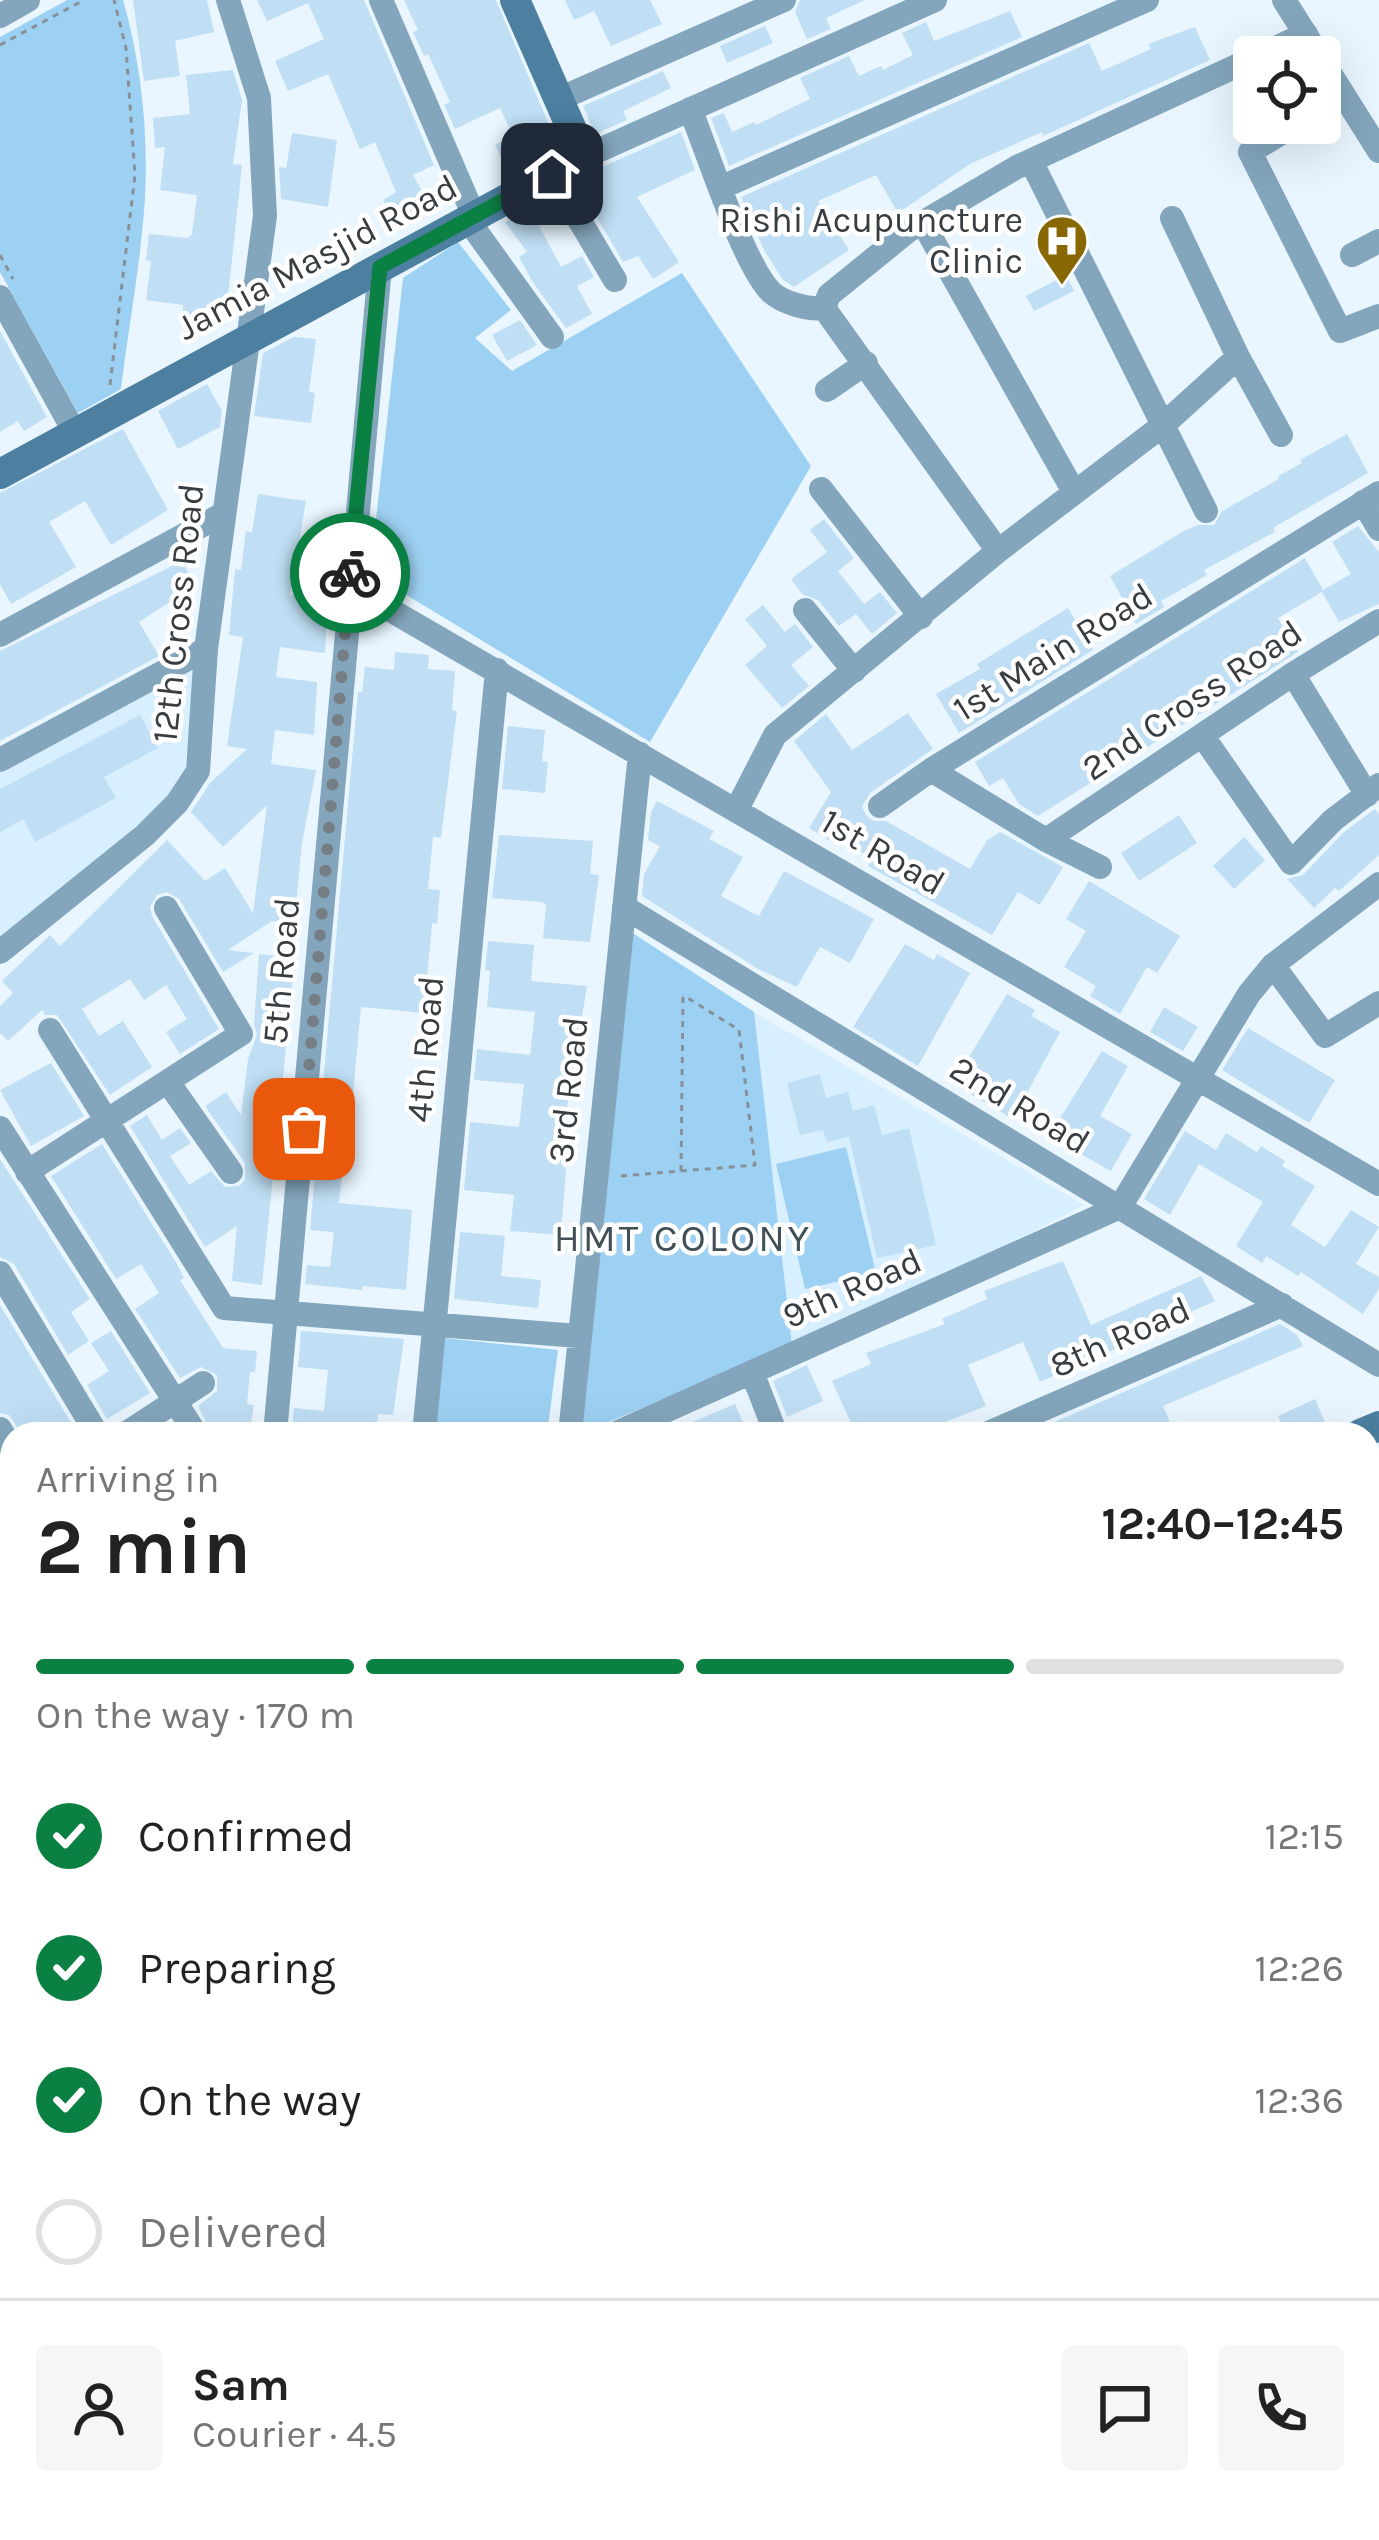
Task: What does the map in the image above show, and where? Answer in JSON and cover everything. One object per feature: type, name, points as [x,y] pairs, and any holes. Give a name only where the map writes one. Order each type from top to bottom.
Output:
[{"type":"street","points":[[0,16],[28,0]]},
{"type":"street","name":"12th Cross Road","points":[[0,952],[145,835],[177,803],[198,771],[206,649],[266,216],[259,98],[228,0]]},
{"type":"street","points":[[381,0],[471,218],[552,338]]},
{"type":"street","points":[[516,0],[584,157],[934,0]]},
{"type":"street","points":[[559,99],[784,0]]},
{"type":"street","points":[[722,188],[1147,0]]},
{"type":"street","points":[[1284,0],[1345,95],[1371,118],[1379,151]]},
{"type":"street","points":[[824,308],[842,283],[923,223],[1030,160],[1306,34]]},
{"type":"street","points":[[1341,97],[1345,95]]},
{"type":"street","points":[[690,109],[745,248],[766,287],[781,300],[824,308],[998,551]]},
{"type":"street","points":[[1263,144],[1250,152],[1340,332],[1379,316]]},
{"type":"street","name":"Jamia Masjid Road","points":[[0,474],[584,157]]},
{"type":"street","points":[[1030,160],[1206,512]]},
{"type":"street","points":[[552,174],[615,280]]},
{"type":"street","points":[[1172,218],[1281,435]]},
{"type":"street","points":[[923,223],[1075,492]]},
{"type":"street","points":[[1352,255],[1379,241]]},
{"type":"street","name":"5th Road","points":[[276,1422],[380,267]]},
{"type":"street","points":[[7,304],[75,433]]},
{"type":"street","points":[[736,809],[776,735],[998,551],[1162,426],[1238,357]]},
{"type":"street","points":[[827,390],[866,363]]},
{"type":"street","points":[[821,489],[921,617]]},
{"type":"street","points":[[1371,498],[1379,529]]},
{"type":"street","name":"1st Main Road","points":[[1100,867],[931,770],[1371,498]]},
{"type":"street","points":[[0,635],[224,514]]},
{"type":"street","name":"1st Road","points":[[349,586],[1379,1184]]},
{"type":"street","points":[[806,610],[854,671]]},
{"type":"street","name":"2nd Cross Road","points":[[1046,840],[1379,621]]},
{"type":"street","points":[[0,760],[206,649]]},
{"type":"street","name":"4th Road","points":[[425,1422],[497,670]]},
{"type":"street","points":[[1202,735],[1291,863],[1333,820],[1373,790],[1293,674]]},
{"type":"street","name":"3rd Road","points":[[571,1422],[640,754]]},
{"type":"street","points":[[880,806],[931,770]]},
{"type":"street","points":[[1120,1207],[1249,994],[1273,965],[1379,884]]},
{"type":"street","name":"2nd Road","points":[[624,907],[1379,1365]]},
{"type":"street","points":[[27,1172],[241,1034],[166,908]]},
{"type":"street","points":[[1273,965],[1324,1036],[1379,1003]]},
{"type":"street","points":[[50,1030],[224,1308],[578,1336]]},
{"type":"street","points":[[168,1082],[231,1172]]},
{"type":"street","points":[[0,1128],[188,1422]]},
{"type":"street","name":"9th Road","points":[[641,1422],[1120,1207]]},
{"type":"street","points":[[0,1273],[90,1422]]},
{"type":"street","name":"8th Road","points":[[1019,1422],[1282,1305]]},
{"type":"street","points":[[752,1372],[771,1422]]},
{"type":"street","points":[[144,1422],[203,1383]]},
{"type":"path","points":[[0,45],[83,0]]},
{"type":"path","points":[[110,387],[135,175],[126,48],[114,0]]},
{"type":"path","points":[[0,255],[7,304]]},
{"type":"path","points":[[595,1178],[755,1166],[739,1030],[683,995],[681,1171]]},
{"type":"shaded area","points":[[67,0],[123,0],[141,85],[145,145],[145,203],[121,389],[78,413],[0,272],[0,37]]},
{"type":"shaded area","points":[[458,242],[511,310],[475,338],[512,371],[682,273],[811,466],[650,742],[370,573],[403,278]]},
{"type":"shaded area","points":[[198,664],[186,767],[170,797],[0,942],[0,771]]},
{"type":"shaded area","points":[[628,930],[754,1012],[792,1345],[609,1422],[581,1422]]},
{"type":"shaded area","points":[[754,1012],[1084,1205],[968,1265],[792,1345]]},
{"type":"shaded area","points":[[846,1147],[876,1273],[805,1289],[776,1164]]},
{"type":"shaded area","points":[[444,1338],[558,1350],[549,1422],[434,1422]]},
{"type":"building","points":[[133,0],[207,0],[214,32],[175,41],[180,76],[144,81]]},
{"type":"building","points":[[257,0],[364,0],[434,165],[413,175],[433,210],[399,229],[383,200],[396,192],[375,142],[360,149],[328,74],[288,91],[275,61],[324,39],[308,3],[267,21]]},
{"type":"building","points":[[404,0],[496,0],[556,141],[519,158],[522,164],[507,171],[495,145],[513,136],[500,108],[455,129],[444,105],[450,102],[413,32],[418,30]]},
{"type":"building","points":[[565,0],[650,0],[662,24],[611,46],[594,11],[574,20]]},
{"type":"building","points":[[800,0],[865,0],[826,18],[831,29],[807,39],[795,12]]},
{"type":"building","points":[[1010,11],[1022,37],[729,166],[711,118],[724,113],[732,132],[756,125],[810,99],[800,78],[849,56],[859,76],[881,66],[883,70],[913,55],[902,33],[926,22],[934,41]]},
{"type":"building","points":[[765,26],[773,43],[727,63],[720,46]]},
{"type":"building","points":[[1195,27],[1210,60],[970,164],[898,213],[876,175],[818,201],[849,250],[794,287],[783,280],[764,250],[741,197],[1089,43],[1102,71],[1151,49],[1148,44]]},
{"type":"building","points":[[233,70],[242,100],[233,164],[242,165],[225,326],[182,321],[183,305],[146,300],[149,234],[188,238],[197,195],[160,190],[165,147],[155,148],[153,118],[190,114],[186,75]]},
{"type":"building","points":[[663,71],[671,88],[623,111],[627,120],[595,134],[583,106]]},
{"type":"building","points":[[681,132],[695,170],[637,197],[679,262],[653,279],[638,256],[623,262],[577,183]]},
{"type":"building","points":[[292,133],[337,140],[328,207],[281,199],[279,167],[286,168]]},
{"type":"building","points":[[548,199],[557,214],[538,224],[561,267],[582,256],[594,277],[577,286],[592,314],[566,328],[532,281],[519,257],[527,252],[505,222]]},
{"type":"building","points":[[1066,275],[1074,291],[1034,311],[1026,296]]},
{"type":"building","points":[[520,320],[537,345],[507,361],[492,335]]},
{"type":"building","points":[[0,331],[47,417],[24,431],[18,421],[0,432]]},
{"type":"building","points":[[294,337],[316,339],[309,392],[315,393],[311,423],[254,416],[263,353]]},
{"type":"building","points":[[207,384],[222,411],[220,427],[178,449],[158,411]]},
{"type":"building","points":[[123,429],[168,510],[111,545],[85,501],[49,522],[76,567],[11,604],[0,584],[0,493]]},
{"type":"building","points":[[1347,434],[1368,473],[1204,570],[1207,575],[1161,601],[1164,607],[1136,624],[1110,576],[1182,532],[1214,525],[1222,511]]},
{"type":"building","points":[[258,494],[306,501],[290,595],[328,600],[325,653],[280,647],[276,677],[317,682],[314,735],[275,730],[271,764],[316,770],[294,924],[272,921],[228,950],[254,953],[223,972],[179,899],[167,892],[157,895],[150,907],[152,916],[219,1029],[180,1054],[166,1032],[187,1019],[166,985],[144,1000],[130,979],[82,1009],[99,1036],[123,1021],[152,1067],[110,1095],[57,1015],[45,1015],[42,1010],[8,1041],[0,1033],[0,1006],[13,993],[2,981],[50,935],[60,946],[167,840],[205,881],[225,868],[253,913],[267,805],[223,847],[191,812],[210,783],[247,749],[227,746],[243,637],[229,635],[235,569],[241,570],[246,531],[252,532]]},
{"type":"building","points":[[824,519],[854,558],[838,571],[864,604],[880,592],[897,613],[872,634],[856,614],[839,626],[818,600],[802,594],[791,579],[827,552],[810,530]]},
{"type":"building","points":[[1358,526],[1379,552],[1379,604],[1339,622],[1322,592],[1278,618],[1298,652],[1038,816],[1019,804],[1003,778],[989,786],[975,762],[1305,558],[1323,590],[1351,574],[1332,542]]},
{"type":"building","points":[[182,561],[196,585],[139,622],[159,656],[0,741],[0,651]]},
{"type":"building","points":[[763,605],[785,632],[795,624],[813,647],[791,665],[809,686],[782,708],[745,665],[767,646],[745,619]]},
{"type":"building","points":[[1068,608],[1093,650],[959,733],[936,694]]},
{"type":"building","points":[[395,652],[429,655],[428,669],[455,671],[452,710],[457,711],[441,838],[433,837],[428,889],[440,890],[437,924],[432,923],[424,1013],[361,1007],[350,1127],[355,1128],[353,1149],[345,1148],[339,1203],[412,1210],[406,1290],[363,1286],[362,1290],[305,1284],[307,1265],[330,1267],[334,1232],[310,1230],[358,692],[362,692],[365,667],[394,670]]},
{"type":"building","points":[[908,713],[933,749],[870,793],[862,807],[867,816],[886,821],[970,869],[987,840],[1000,832],[1063,867],[1040,905],[1018,892],[992,935],[868,866],[873,859],[839,838],[835,844],[809,828],[831,792],[794,741],[826,714],[852,750]]},
{"type":"building","points":[[140,715],[158,748],[104,777],[116,798],[35,842],[24,819],[0,832],[0,789]]},
{"type":"building","points":[[508,726],[545,730],[545,793],[502,789]]},
{"type":"building","points":[[657,801],[714,831],[709,839],[743,857],[721,896],[759,916],[784,871],[874,919],[850,963],[820,947],[797,987],[758,969],[642,896],[644,874],[660,846],[648,840]]},
{"type":"building","points":[[1375,809],[1379,855],[1314,908],[1287,879],[1303,875],[1344,832]]},
{"type":"building","points":[[1179,815],[1197,843],[1139,881],[1121,853]]},
{"type":"building","points":[[499,835],[593,841],[590,874],[599,875],[590,942],[543,938],[546,905],[542,902],[492,898]]},
{"type":"building","points":[[1244,837],[1265,860],[1234,889],[1213,866]]},
{"type":"building","points":[[1089,881],[1180,936],[1157,973],[1147,967],[1120,1014],[1090,996],[1096,986],[1064,967],[1086,931],[1066,919]]},
{"type":"building","points":[[488,941],[534,945],[531,981],[587,986],[563,1132],[566,1168],[561,1235],[510,1231],[514,1195],[464,1190],[470,1122],[519,1127],[524,1084],[474,1080],[477,1049],[530,1055],[535,1012],[487,1007]]},
{"type":"building","points":[[905,944],[934,960],[937,954],[970,973],[918,1066],[853,1027]]},
{"type":"building","points":[[259,954],[295,958],[262,1285],[232,1281],[237,1226],[205,1247],[130,1126],[147,1115],[162,1140],[180,1128],[191,1143],[170,1156],[189,1185],[211,1171],[225,1187],[239,1186],[245,1180],[245,1163],[205,1106],[226,1092],[241,1115],[248,1059],[257,1035]]},
{"type":"building","points":[[1007,994],[1035,1010],[1031,1016],[1060,1032],[1013,1119],[953,1084]]},
{"type":"building","points":[[1164,1007],[1198,1027],[1183,1051],[1150,1032]]},
{"type":"building","points":[[1248,1028],[1335,1080],[1309,1123],[1222,1070]]},
{"type":"building","points":[[1102,1051],[1128,1066],[1100,1116],[1132,1134],[1111,1171],[1049,1136]]},
{"type":"building","points":[[51,1063],[84,1116],[31,1146],[0,1090]]},
{"type":"building","points":[[820,1074],[826,1098],[848,1092],[853,1111],[874,1105],[882,1135],[909,1128],[936,1245],[877,1258],[849,1137],[827,1142],[823,1130],[800,1135],[787,1083]]},
{"type":"building","points":[[1185,1131],[1216,1150],[1226,1133],[1257,1152],[1261,1146],[1285,1161],[1282,1166],[1315,1186],[1291,1225],[1325,1247],[1351,1210],[1379,1227],[1356,1264],[1379,1277],[1379,1289],[1363,1314],[1301,1272],[1298,1276],[1266,1256],[1262,1263],[1236,1246],[1263,1202],[1199,1164],[1170,1215],[1144,1199]]},
{"type":"building","points":[[102,1144],[223,1348],[257,1351],[247,1404],[254,1405],[251,1422],[206,1422],[198,1406],[217,1391],[217,1375],[201,1367],[180,1378],[135,1309],[159,1293],[141,1264],[116,1279],[51,1176]]},
{"type":"building","points":[[0,1159],[90,1299],[71,1312],[89,1341],[68,1355],[14,1264],[0,1257]]},
{"type":"building","points":[[460,1232],[505,1236],[501,1276],[541,1280],[538,1308],[454,1299]]},
{"type":"building","points":[[1063,1261],[1091,1325],[1201,1276],[1215,1301],[1186,1314],[1187,1318],[1040,1382],[1023,1342],[968,1365],[986,1406],[945,1422],[851,1422],[832,1381],[871,1364],[866,1353],[945,1324],[942,1319],[987,1299],[984,1291]]},
{"type":"building","points":[[0,1305],[71,1422],[14,1422],[0,1413]]},
{"type":"building","points":[[1280,1324],[1297,1335],[1303,1346],[1163,1406],[1170,1422],[1055,1422]]},
{"type":"building","points":[[111,1331],[150,1393],[107,1419],[87,1385],[109,1371],[91,1343]]},
{"type":"building","points":[[301,1331],[404,1339],[393,1415],[378,1414],[377,1422],[293,1422],[294,1408],[324,1411],[328,1370],[298,1367]]},
{"type":"building","points":[[807,1365],[823,1401],[787,1417],[773,1381]]},
{"type":"building","points":[[1315,1399],[1325,1422],[1281,1422],[1278,1416]]},
{"type":"building","points":[[735,1404],[743,1422],[692,1422]]},
{"type":"way so far","points":[[304,1129],[350,573]]},
{"type":"place","name":"Rishi Acupuncture Clinic","points":[[1062,287]]},
{"type":"district","name":"HMT COLONY","points":[[683,1238]]},
{"type":"route","points":[[350,573],[380,267],[552,174]]}]
